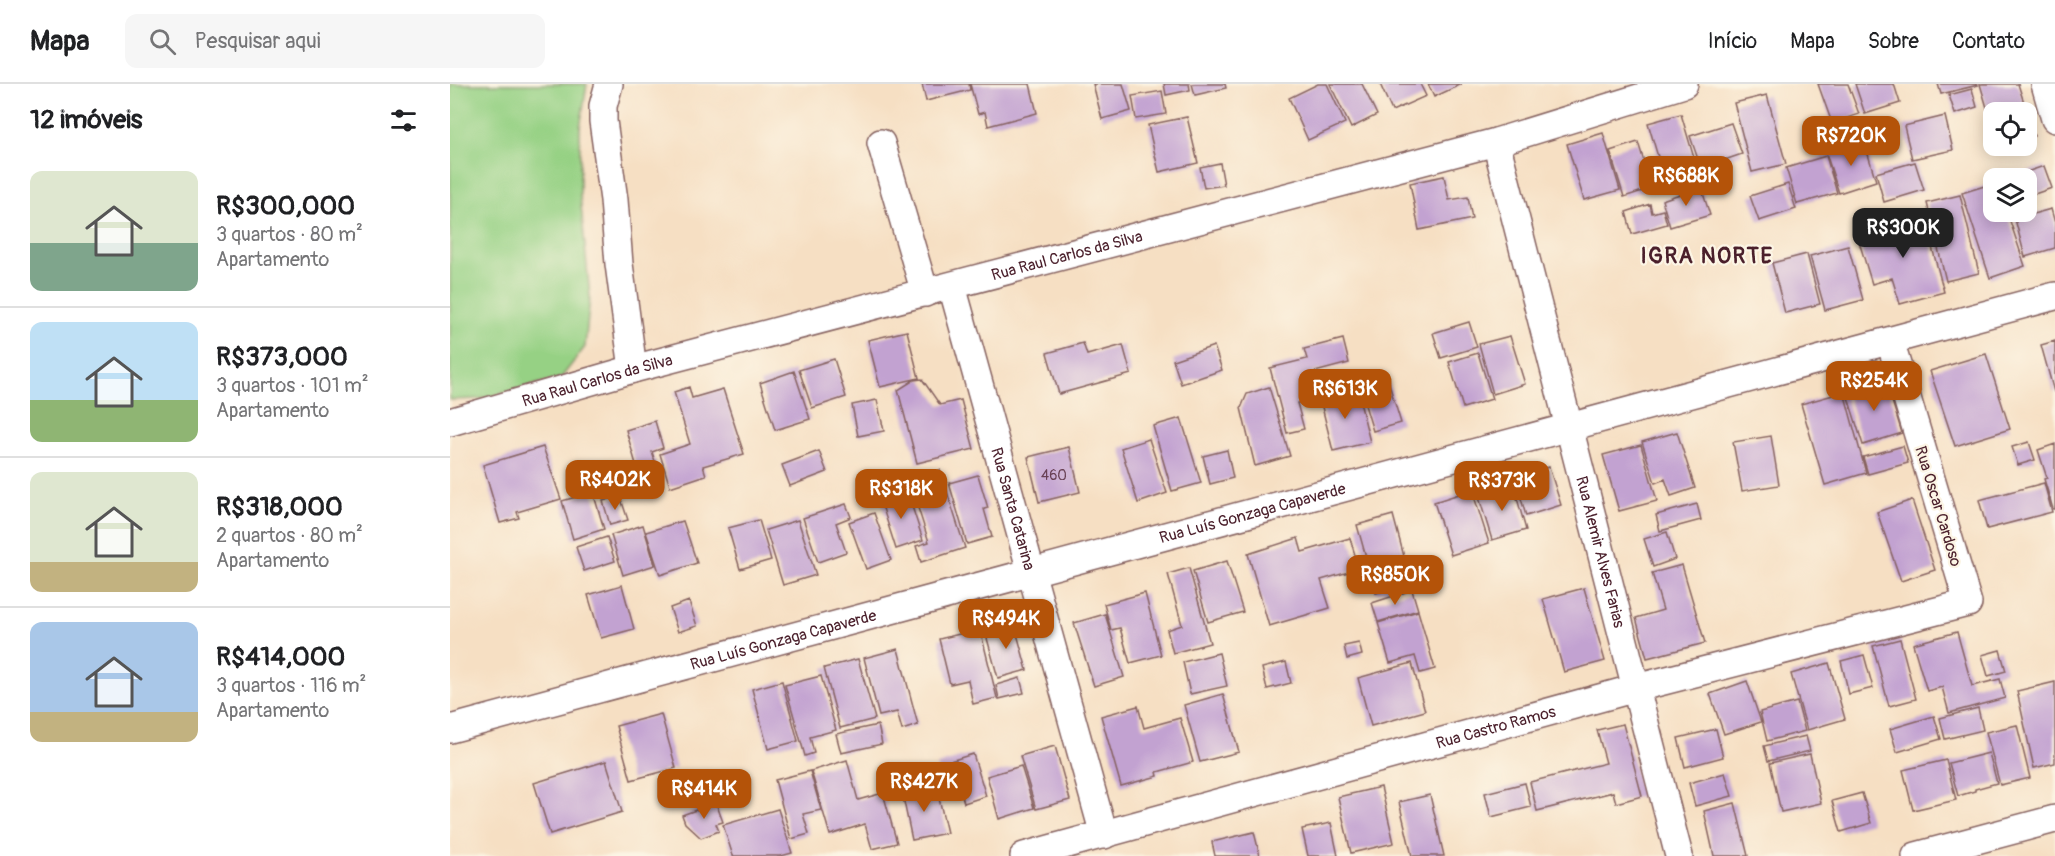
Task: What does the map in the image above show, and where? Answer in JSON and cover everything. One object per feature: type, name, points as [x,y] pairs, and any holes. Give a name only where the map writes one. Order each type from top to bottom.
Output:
[{"type":"street","points":[[609,84],[603,106],[603,121],[633,369]]},
{"type":"street","name":"Rua Raul Carlos da Silva","points":[[450,422],[633,369],[1496,142],[1683,84]]},
{"type":"street","points":[[2045,84],[2055,119]]},
{"type":"street","name":"Rua Alemir Alves Farias","points":[[1496,142],[1679,856]]},
{"type":"street","points":[[881,143],[925,293]]},
{"type":"street","name":"Rua Santa Catarina","points":[[952,286],[1104,834]]},
{"type":"street","name":"Rua Luís Gonzaga Capaverde","points":[[450,729],[2055,296]]},
{"type":"street","name":"Rua Oscar Cardoso","points":[[1890,340],[1968,603]]},
{"type":"street","name":"Rua Castro Ramos","points":[[1024,856],[1636,688],[1968,603]]},
{"type":"street","points":[[1916,856],[2055,819]]},
{"type":"green space","points":[[450,84],[587,84],[580,128],[580,195],[590,297],[585,347],[561,378],[480,399],[450,400]]},
{"type":"building","points":[[922,84],[969,84],[970,90],[926,101]]},
{"type":"building","points":[[970,84],[1030,84],[1037,113],[988,126],[985,112],[978,114]]},
{"type":"building","points":[[1093,84],[1123,84],[1131,111],[1102,119]]},
{"type":"building","points":[[1164,84],[1189,84],[1190,90],[1166,95]]},
{"type":"building","points":[[1192,84],[1225,84],[1226,88],[1195,95]]},
{"type":"building","points":[[1318,84],[1327,84],[1345,123],[1308,140],[1289,98]]},
{"type":"building","points":[[1330,84],[1362,84],[1377,115],[1351,128]]},
{"type":"building","points":[[1380,84],[1420,84],[1426,96],[1392,111]]},
{"type":"building","points":[[1428,84],[1462,84],[1434,97]]},
{"type":"building","points":[[1818,84],[1848,84],[1859,114],[1832,123]]},
{"type":"building","points":[[1855,84],[1894,84],[1900,103],[1865,114]]},
{"type":"building","points":[[1938,84],[1977,84],[1978,85],[1941,94]]},
{"type":"building","points":[[1980,84],[2018,84],[2024,102],[1985,102]]},
{"type":"building","points":[[1972,89],[1977,107],[1955,114],[1949,95]]},
{"type":"building","points":[[1162,91],[1166,114],[1136,119],[1132,96]]},
{"type":"building","points":[[1767,95],[1786,164],[1752,172],[1734,103]]},
{"type":"building","points":[[1681,114],[1699,175],[1666,184],[1648,123]]},
{"type":"building","points":[[1945,116],[1953,150],[1912,159],[1904,126]]},
{"type":"building","points":[[1187,117],[1198,163],[1159,172],[1148,125]]},
{"type":"building","points":[[1731,123],[1742,154],[1701,168],[1690,136]]},
{"type":"building","points":[[1603,133],[1620,190],[1584,200],[1567,144]]},
{"type":"building","points":[[1864,141],[1876,181],[1839,193],[1826,153]]},
{"type":"building","points":[[1638,142],[1652,188],[1624,197],[1610,151]]},
{"type":"building","points":[[1826,156],[1837,193],[1797,204],[1786,168]]},
{"type":"building","points":[[1915,162],[1924,190],[1884,202],[1876,173]]},
{"type":"building","points":[[1220,163],[1224,185],[1204,188],[1200,167]]},
{"type":"building","points":[[2044,166],[2052,188],[2037,193],[2037,168]]},
{"type":"building","points":[[1444,176],[1449,200],[1468,197],[1472,219],[1419,230],[1410,183]]},
{"type":"building","points":[[1788,184],[1796,209],[1759,221],[1750,196]]},
{"type":"building","points":[[1983,186],[1983,222],[2010,222],[2025,266],[1990,278],[1962,193]]},
{"type":"building","points":[[1701,187],[1710,215],[1670,227],[1662,200]]},
{"type":"building","points":[[1960,195],[1979,273],[1946,281],[1927,203]]},
{"type":"building","points":[[1650,204],[1652,213],[1663,210],[1667,224],[1632,234],[1626,212]]},
{"type":"building","points":[[2051,209],[2055,223],[2055,248],[2025,257],[2016,222],[2037,222],[2037,213]]},
{"type":"building","points":[[1924,217],[1944,292],[1900,304],[1892,278],[1872,284],[1857,235]]},
{"type":"building","points":[[1848,246],[1863,300],[1825,310],[1810,256]]},
{"type":"building","points":[[1807,254],[1820,304],[1785,313],[1772,263]]},
{"type":"building","points":[[1469,322],[1477,347],[1441,358],[1433,333]]},
{"type":"building","points":[[907,331],[919,378],[880,387],[868,340]]},
{"type":"building","points":[[1510,336],[1525,384],[1493,394],[1479,344]]},
{"type":"building","points":[[1343,339],[1349,363],[1311,373],[1318,398],[1297,403],[1304,429],[1287,433],[1270,368],[1307,359],[1304,349]]},
{"type":"building","points":[[2055,341],[2055,392],[2054,392],[2041,345]]},
{"type":"building","points":[[1083,343],[1087,355],[1123,345],[1131,374],[1059,394],[1047,353]]},
{"type":"building","points":[[1214,346],[1222,370],[1181,384],[1173,360]]},
{"type":"building","points":[[1478,353],[1492,399],[1463,408],[1449,362]]},
{"type":"building","points":[[1986,354],[2010,429],[1955,446],[1930,371]]},
{"type":"building","points":[[834,359],[846,397],[812,408],[799,370]]},
{"type":"building","points":[[794,371],[810,419],[775,430],[760,383]]},
{"type":"building","points":[[922,379],[940,405],[961,400],[974,449],[917,463],[898,390],[914,380]]},
{"type":"building","points":[[1885,379],[1902,433],[1863,445],[1846,391]]},
{"type":"building","points":[[1389,384],[1401,423],[1373,431],[1361,392]]},
{"type":"building","points":[[689,387],[692,398],[723,389],[744,454],[703,466],[706,475],[670,487],[660,454],[690,444],[674,392]]},
{"type":"building","points":[[1269,387],[1290,456],[1255,466],[1241,408],[1247,394]]},
{"type":"building","points":[[1357,390],[1370,442],[1333,451],[1320,399]]},
{"type":"building","points":[[1844,392],[1866,473],[1825,485],[1801,404]]},
{"type":"building","points":[[877,400],[884,431],[858,436],[852,405]]},
{"type":"building","points":[[1181,418],[1201,483],[1172,491],[1153,426]]},
{"type":"building","points":[[655,421],[663,448],[652,452],[661,480],[642,485],[626,430]]},
{"type":"building","points":[[1677,432],[1695,488],[1671,496],[1665,479],[1655,483],[1642,442]]},
{"type":"building","points":[[1771,436],[1779,485],[1742,491],[1733,442]]},
{"type":"building","points":[[1149,439],[1167,493],[1138,503],[1121,448]]},
{"type":"building","points":[[2029,442],[2035,460],[2018,465],[2012,447]]},
{"type":"building","points":[[2055,444],[2055,509],[2053,509],[2044,479],[2047,478],[2038,450]]},
{"type":"building","points":[[1641,445],[1657,501],[1619,511],[1603,455]]},
{"type":"building","points":[[1903,446],[1908,463],[1868,474],[1863,457]]},
{"type":"building","points":[[543,447],[561,499],[517,512],[519,518],[500,523],[483,465]]},
{"type":"building","points":[[1069,447],[1080,492],[1039,502],[1028,457]]},
{"type":"building","points":[[1227,450],[1233,478],[1210,484],[1203,456]]},
{"type":"building","points":[[819,451],[827,472],[790,486],[782,465]]},
{"type":"building","points":[[1549,467],[1561,505],[1526,516],[1515,477]]},
{"type":"building","points":[[940,470],[965,548],[921,562],[916,546],[929,542],[909,480]]},
{"type":"building","points":[[978,475],[988,508],[984,509],[992,537],[967,544],[949,483]]},
{"type":"building","points":[[2044,483],[2052,512],[1987,529],[1979,500]]},
{"type":"building","points":[[1513,484],[1526,530],[1492,540],[1478,494]]},
{"type":"building","points":[[1472,490],[1489,543],[1451,555],[1434,502]]},
{"type":"building","points":[[907,491],[923,540],[896,549],[880,499]]},
{"type":"building","points":[[593,492],[604,529],[573,539],[562,501]]},
{"type":"building","points":[[620,496],[628,520],[610,525],[603,501]]},
{"type":"building","points":[[1912,500],[1935,570],[1901,581],[1877,512]]},
{"type":"building","points":[[846,504],[851,517],[836,523],[846,552],[818,562],[803,518]]},
{"type":"building","points":[[1697,504],[1701,520],[1660,531],[1656,515]]},
{"type":"building","points":[[874,513],[891,560],[866,569],[849,522]]},
{"type":"building","points":[[1393,515],[1411,583],[1376,593],[1357,525]]},
{"type":"building","points":[[759,520],[771,560],[740,569],[728,528]]},
{"type":"building","points":[[798,520],[816,575],[783,585],[766,530]]},
{"type":"building","points":[[683,521],[697,563],[660,575],[646,532]]},
{"type":"building","points":[[643,525],[655,565],[623,575],[611,535]]},
{"type":"building","points":[[1667,532],[1675,559],[1653,567],[1644,539]]},
{"type":"building","points":[[607,537],[615,561],[584,571],[576,547]]},
{"type":"building","points":[[1298,538],[1302,552],[1350,538],[1359,569],[1321,580],[1330,608],[1269,626],[1248,554]]},
{"type":"building","points":[[1227,561],[1243,612],[1208,622],[1193,571]]},
{"type":"building","points":[[1682,565],[1705,643],[1647,658],[1636,618],[1663,610],[1652,573]]},
{"type":"building","points":[[1189,568],[1210,643],[1173,653],[1167,630],[1182,625],[1168,574]]},
{"type":"building","points":[[622,585],[634,629],[601,638],[588,595]]},
{"type":"building","points":[[1584,588],[1605,661],[1564,672],[1543,599]]},
{"type":"building","points":[[1412,590],[1418,610],[1378,622],[1372,603]]},
{"type":"building","points":[[1145,593],[1161,655],[1130,663],[1120,628],[1111,630],[1104,604]]},
{"type":"building","points":[[689,601],[697,626],[678,632],[670,608]]},
{"type":"building","points":[[1418,611],[1435,669],[1420,673],[1415,656],[1390,663],[1378,623]]},
{"type":"building","points":[[1105,614],[1124,677],[1094,686],[1074,623]]},
{"type":"building","points":[[1014,623],[1027,670],[998,678],[985,631]]},
{"type":"building","points":[[980,629],[997,698],[973,704],[968,680],[950,684],[939,639]]},
{"type":"building","points":[[1957,632],[1972,686],[2000,679],[2005,698],[1949,713],[1942,687],[1927,691],[1913,644]]},
{"type":"building","points":[[1900,639],[1916,699],[1889,706],[1873,646]]},
{"type":"building","points":[[1359,643],[1362,655],[1347,659],[1344,646]]},
{"type":"building","points":[[898,649],[918,725],[902,730],[897,712],[879,716],[864,658]]},
{"type":"building","points":[[2000,650],[2006,671],[1988,676],[1982,655]]},
{"type":"building","points":[[1219,653],[1227,686],[1190,694],[1183,662]]},
{"type":"building","points":[[1864,655],[1873,688],[1849,694],[1841,661]]},
{"type":"building","points":[[858,659],[875,719],[840,728],[824,668]]},
{"type":"building","points":[[1286,662],[1291,683],[1267,689],[1262,668]]},
{"type":"building","points":[[1412,663],[1425,711],[1371,726],[1358,678]]},
{"type":"building","points":[[1829,663],[1845,719],[1807,730],[1791,674]]},
{"type":"building","points":[[821,676],[836,730],[810,737],[814,753],[805,756],[785,685]]},
{"type":"building","points":[[1020,678],[1024,693],[999,699],[996,685]]},
{"type":"building","points":[[782,681],[798,741],[768,749],[752,689]]},
{"type":"building","points":[[1747,681],[1761,722],[1724,734],[1710,694]]},
{"type":"building","points":[[2055,682],[2055,763],[2034,768],[2017,691]]},
{"type":"building","points":[[1223,694],[1239,752],[1200,762],[1184,705]]},
{"type":"building","points":[[1797,702],[1805,731],[1767,741],[1760,712]]},
{"type":"building","points":[[1138,706],[1144,728],[1180,718],[1193,762],[1157,772],[1158,776],[1121,786],[1101,716]]},
{"type":"building","points":[[1978,708],[1983,730],[1945,739],[1940,718]]},
{"type":"building","points":[[661,714],[676,768],[631,780],[616,726]]},
{"type":"building","points":[[1934,716],[1941,739],[1897,752],[1890,729]]},
{"type":"building","points":[[1623,724],[1642,796],[1616,803],[1613,792],[1537,811],[1530,782],[1606,763],[1597,730]]},
{"type":"building","points":[[878,725],[882,744],[841,753],[836,734]]},
{"type":"building","points":[[2017,725],[2030,778],[2000,785],[1986,732]]},
{"type":"building","points":[[1716,729],[1723,757],[1685,767],[1678,738]]},
{"type":"building","points":[[1806,736],[1810,751],[1768,761],[1764,746]]},
{"type":"building","points":[[1055,746],[1070,800],[1036,809],[1020,756]]},
{"type":"building","points":[[1989,753],[1997,783],[1958,796],[1949,763]]},
{"type":"building","points":[[973,754],[986,796],[964,803],[960,788],[946,793],[937,765]]},
{"type":"building","points":[[1810,754],[1821,803],[1781,812],[1770,763]]},
{"type":"building","points":[[847,760],[858,800],[883,793],[897,843],[872,849],[865,824],[830,835],[811,771]]},
{"type":"building","points":[[1946,760],[1956,800],[1913,810],[1903,770]]},
{"type":"building","points":[[606,761],[622,812],[550,834],[534,783]]},
{"type":"building","points":[[1021,766],[1034,808],[999,819],[987,776]]},
{"type":"building","points":[[810,771],[821,810],[803,814],[809,834],[791,839],[775,780]]},
{"type":"building","points":[[1725,773],[1732,796],[1695,806],[1689,783]]},
{"type":"building","points":[[1525,783],[1531,807],[1491,817],[1485,793]]},
{"type":"building","points":[[936,785],[947,833],[912,840],[902,792]]},
{"type":"building","points":[[1381,787],[1394,843],[1351,853],[1338,797]]},
{"type":"building","points":[[1862,793],[1871,823],[1841,832],[1832,801]]},
{"type":"building","points":[[1430,795],[1444,856],[1412,856],[1399,802]]},
{"type":"building","points":[[716,803],[723,822],[716,824],[719,831],[701,838],[685,823],[682,815]]},
{"type":"building","points":[[1735,803],[1748,856],[1714,856],[1704,811]]},
{"type":"building","points":[[778,809],[792,853],[781,856],[733,856],[723,825]]},
{"type":"building","points":[[1331,823],[1338,856],[1308,856],[1302,829]]},
{"type":"building","points":[[1254,832],[1260,856],[1215,856],[1212,842]]},
{"type":"district","name":"IGRA NORTE","points":[[1707,255]]}]
